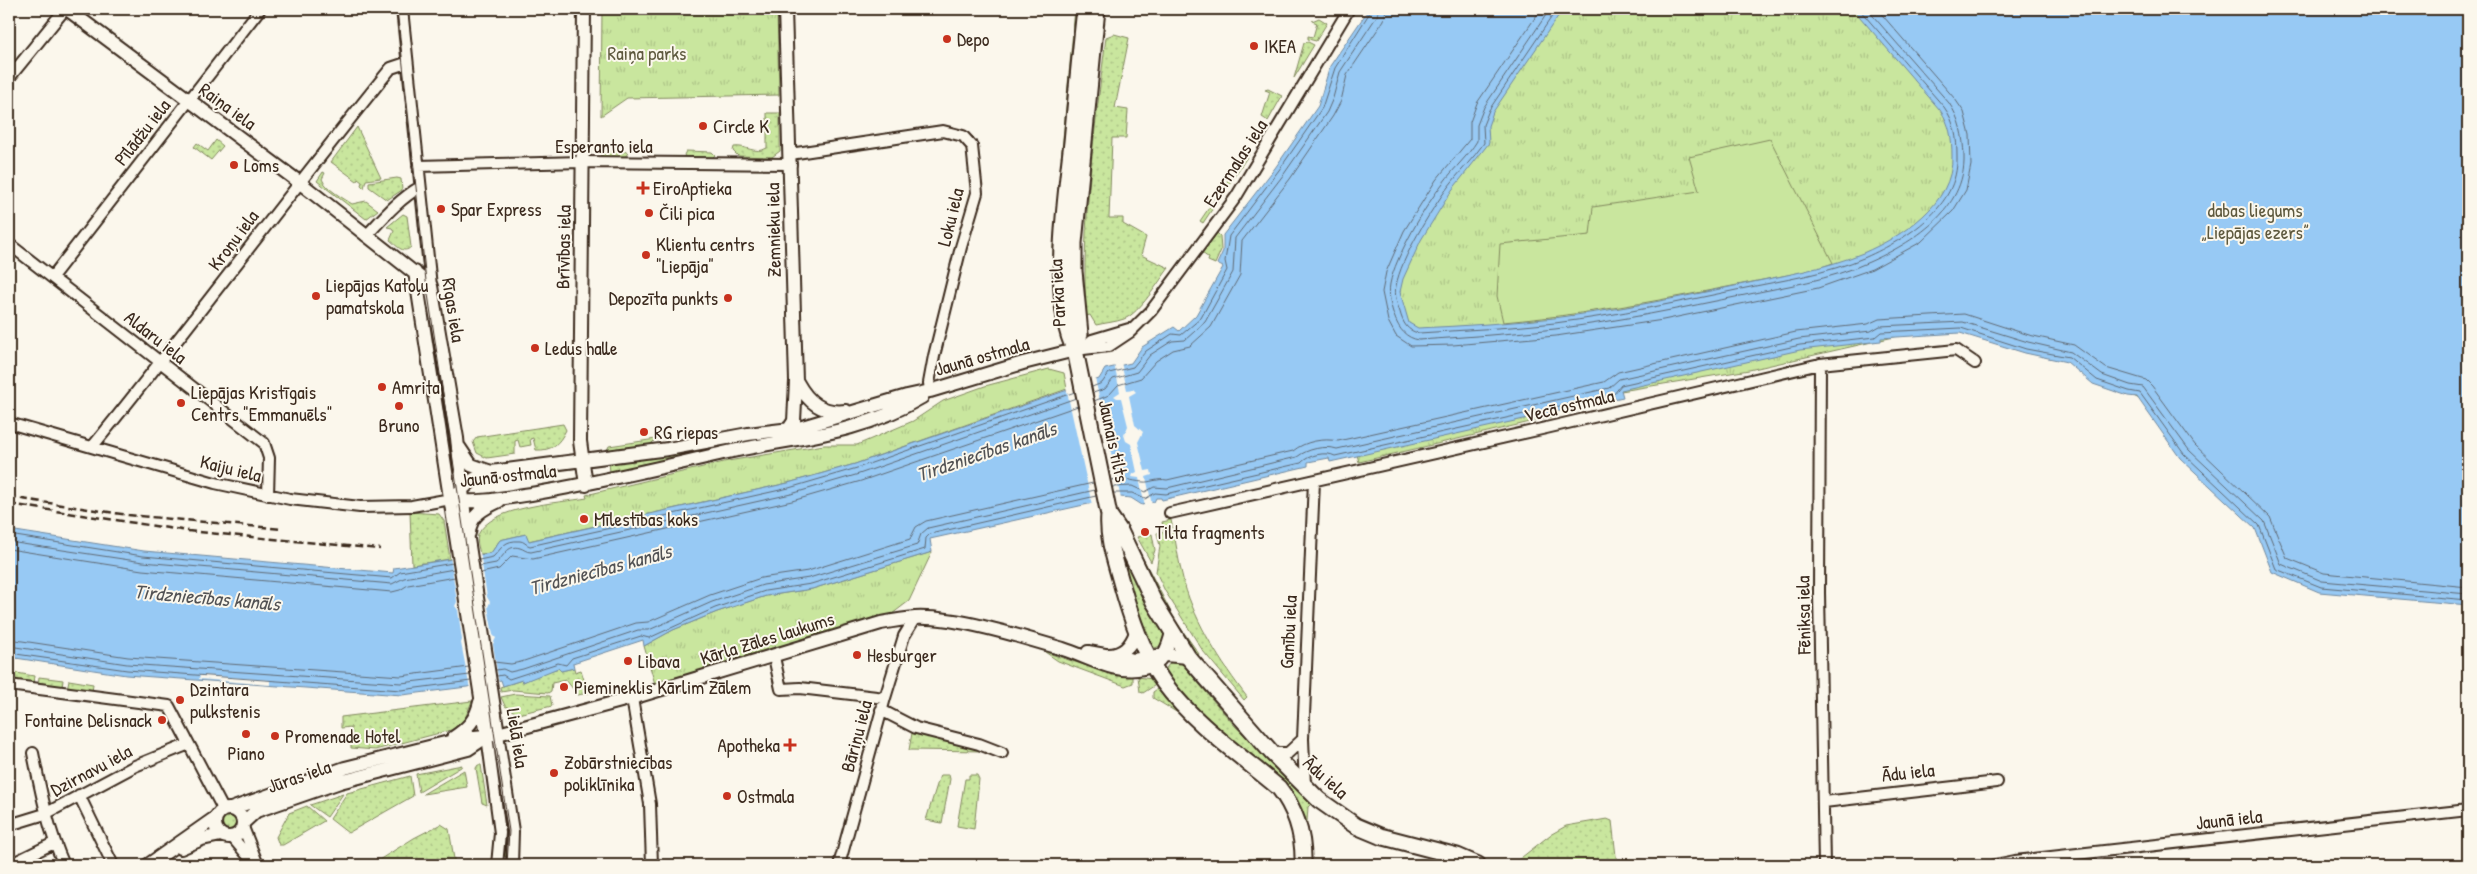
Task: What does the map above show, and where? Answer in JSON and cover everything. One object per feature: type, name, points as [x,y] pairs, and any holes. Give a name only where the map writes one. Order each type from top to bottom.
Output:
[{"type":"highway","name":"Parka iela","points":[[1079,349],[1068,337],[1063,293],[1062,253],[1085,9]]},
{"type":"highway","name":"Parka iela","points":[[1079,349],[1080,334],[1074,271],[1074,243],[1097,9]]},
{"type":"highway","name":"Jaunais tilts","points":[[1079,349],[1079,376],[1109,515]]},
{"type":"highway","points":[[1109,515],[1109,538],[1136,632],[1151,662],[1163,682],[1192,714],[1279,788],[1293,809],[1300,827],[1303,865]]},
{"type":"highway","points":[[1109,515],[1116,523],[1138,572],[1172,632]]},
{"type":"highway","name":"Ādu iela","points":[[1172,632],[1188,657],[1272,753],[1319,800],[1356,826],[1393,841],[1457,856],[1478,865]]},
{"type":"main road","name":"Raiņa iela","points":[[66,9],[299,182],[431,286]]},
{"type":"main road","name":"Brīvības iela","points":[[584,9],[581,460],[586,484]]},
{"type":"main road","name":"Zemnieku iela","points":[[777,445],[794,421],[796,380],[785,9]]},
{"type":"main road","name":"Rīgas iela","points":[[415,272],[458,500],[475,617]]},
{"type":"main road","name":"Rīgas iela","points":[[431,286],[456,438],[462,488]]},
{"type":"main road","name":"Jaunā ostmala","points":[[930,391],[911,403],[866,422],[820,436],[725,453],[586,484],[506,498],[458,500],[462,488],[474,479],[491,472],[788,430],[831,420],[1023,363],[1079,349]]},
{"type":"main road","points":[[796,380],[805,398],[826,411],[837,412],[871,407]]},
{"type":"main road","points":[[456,438],[459,449],[471,465],[491,472]]},
{"type":"main road","points":[[465,550],[469,527],[473,518],[486,507],[506,498]]},
{"type":"main road","name":"Lielā iela","points":[[475,617],[492,735]]},
{"type":"main road","points":[[915,618],[949,620],[1068,651],[1118,668],[1138,669],[1165,655],[1188,657]]},
{"type":"main road","name":"Kārļa Zāles laukums","points":[[492,735],[632,698],[774,657],[880,623],[915,618]]},
{"type":"main road","points":[[1102,655],[1118,654],[1127,648],[1136,632]]},
{"type":"main road","points":[[1165,655],[1172,632]]},
{"type":"main road","points":[[1068,651],[1151,662]]},
{"type":"main road","points":[[443,743],[469,726],[477,716],[486,694]]},
{"type":"main road","name":"Jūras iela","points":[[148,865],[223,812],[345,768],[443,743],[482,735],[492,735]]},
{"type":"main road","name":"Jūras iela","points":[[243,825],[256,811],[284,800],[340,782],[468,749],[492,735]]},
{"type":"main road","points":[[223,812],[241,814],[243,825],[239,833],[227,836],[215,828],[223,812]]},
{"type":"main road","name":"Jūras iela","points":[[164,855],[202,839],[227,836]]},
{"type":"street","points":[[9,78],[66,9]]},
{"type":"street","name":"Pīlādžu iela","points":[[52,277],[260,9]]},
{"type":"street","name":"Rīgas iela","points":[[402,9],[406,63],[431,286]]},
{"type":"street","name":"Ezermalas iela","points":[[1079,349],[1099,349],[1109,346],[1137,326],[1151,311],[1236,197],[1349,9]]},
{"type":"street","name":"Kroņu iela","points":[[93,446],[160,363],[299,182],[391,68],[406,63]]},
{"type":"street","name":"Loku iela","points":[[790,159],[943,131],[963,136],[972,146],[977,193],[936,347],[930,376],[930,391]]},
{"type":"street","name":"Esperanto iela","points":[[418,166],[790,159]]},
{"type":"street","points":[[366,236],[394,206],[420,187]]},
{"type":"street","name":"Aldaru iela","points":[[9,244],[264,443],[268,458],[268,495]]},
{"type":"street","name":"Vecā ostmala","points":[[1170,513],[1820,364],[1956,350],[1975,363]]},
{"type":"street","name":"Fēniksa iela","points":[[1820,364],[1820,593],[1824,865]]},
{"type":"street","name":"Kaiju iela","points":[[9,423],[215,482],[268,495],[360,507],[412,506],[458,500]]},
{"type":"street","name":"Ganību iela","points":[[1305,786],[1303,739],[1314,481]]},
{"type":"street","name":"Bāriņu iela","points":[[839,865],[881,710],[904,636],[915,618]]},
{"type":"street","points":[[774,657],[781,689],[800,688],[885,698]]},
{"type":"street","points":[[9,685],[169,706],[223,812]]},
{"type":"street","points":[[632,698],[650,804],[652,865]]},
{"type":"street","points":[[881,710],[916,728],[978,744],[1002,754]]},
{"type":"street","name":"Lielā iela","points":[[492,735],[500,833],[497,865]]},
{"type":"street","name":"Lielā iela","points":[[492,735],[513,831],[512,865]]},
{"type":"street","points":[[1272,753],[1288,753],[1303,739]]},
{"type":"street","name":"Dzirnavu iela","points":[[9,825],[46,814],[78,795],[135,766],[189,744]]},
{"type":"street","points":[[33,753],[46,814],[55,846],[64,865]]},
{"type":"street","name":"Ādu iela","points":[[1824,802],[1997,782]]},
{"type":"street","points":[[78,795],[113,865]]},
{"type":"street","name":"Jaunā iela","points":[[1995,865],[2015,861],[2468,810]]},
{"type":"street","points":[[243,825],[257,865]]},
{"type":"street","points":[[227,836],[257,865]]},
{"type":"street","points":[[9,865],[55,846]]},
{"type":"green space","name":"Raiņa parks","points":[[602,9],[777,9],[779,95],[627,98],[601,116]]},
{"type":"green space","points":[[1075,9],[1077,27],[1059,316],[1056,316],[1053,247]]},
{"type":"green space","name":"dabas liegums „Liepājas ezers”","points":[[1412,9],[2468,9],[2141,400],[1986,316],[1749,370],[1621,391],[1555,412],[1556,416],[1359,462],[1291,217]]},
{"type":"green space","points":[[1319,18],[1327,23],[1316,41],[1308,39],[1308,36],[1313,37],[1317,23],[1312,21]]},
{"type":"green space","points":[[1114,34],[1129,38],[1115,108],[1128,110],[1126,138],[1112,138],[1109,218],[1123,218],[1123,224],[1146,237],[1141,255],[1169,268],[1142,304],[1130,316],[1121,320],[1096,325],[1090,315],[1086,316],[1085,246],[1087,211],[1106,37]]},
{"type":"green space","points":[[1308,42],[1314,45],[1294,78],[1304,43]]},
{"type":"green space","points":[[1268,89],[1282,96],[1268,121],[1262,117],[1270,92],[1265,90]]},
{"type":"green space","points":[[767,113],[780,113],[780,151],[772,157],[738,156],[733,151],[734,147],[758,151],[767,148]]},
{"type":"green space","points":[[357,127],[381,178],[366,180],[364,188],[361,185],[362,182],[358,179],[357,181],[331,162]]},
{"type":"green space","points":[[1770,139],[1833,263],[1813,270],[1659,300],[1581,313],[1503,322],[1497,296],[1500,244],[1590,235],[1593,207],[1699,191],[1689,157]]},
{"type":"green space","points":[[216,140],[223,146],[211,160],[194,147],[197,143],[208,151]]},
{"type":"green space","points":[[601,150],[624,151],[628,153],[625,157],[601,157]]},
{"type":"green space","points":[[686,151],[712,152],[715,155],[712,158],[686,158],[684,155]]},
{"type":"green space","points":[[1244,151],[1249,154],[1203,223],[1200,221],[1228,180]]},
{"type":"green space","points":[[323,172],[325,173],[322,179],[324,183],[335,193],[352,204],[366,201],[378,210],[366,219],[317,181]]},
{"type":"green space","points":[[401,179],[402,190],[387,200],[369,187],[369,182]]},
{"type":"green space","points":[[403,214],[407,216],[411,247],[405,250],[402,250],[390,240],[394,231],[392,228],[387,227]]},
{"type":"green space","points":[[1217,233],[1220,236],[1221,250],[1215,264],[1208,261],[1209,258],[1202,253]]},
{"type":"green space","points":[[1049,369],[1064,373],[1067,389],[855,464],[788,483],[528,541],[526,534],[500,540],[491,553],[480,554],[477,537],[485,525],[510,512],[543,504],[587,498],[586,495],[728,461],[824,445],[857,445],[913,421],[943,401],[985,386]]},
{"type":"green space","points":[[563,424],[566,430],[561,439],[551,448],[542,450],[536,450],[533,438],[530,439],[531,445],[520,447],[518,440],[515,441],[515,454],[487,458],[477,453],[473,442],[477,437]]},
{"type":"green space","points":[[656,439],[650,445],[607,450],[609,446]]},
{"type":"green space","points":[[689,451],[693,454],[610,473],[609,461]]},
{"type":"green space","points":[[410,512],[439,514],[444,521],[450,559],[412,565]]},
{"type":"green space","points":[[1171,520],[1184,583],[1195,613],[1210,643],[1247,697],[1244,700],[1203,651],[1165,591],[1156,572],[1160,546],[1157,533],[1164,531],[1162,522]]},
{"type":"green space","points":[[1125,531],[1136,545],[1175,620],[1199,654],[1196,658],[1166,613]]},
{"type":"green space","points":[[1152,534],[1155,550],[1151,562],[1137,537]]},
{"type":"green space","points":[[1118,542],[1166,634],[1165,642],[1158,647],[1151,649],[1138,629]]},
{"type":"green space","points":[[932,552],[909,601],[892,614],[655,684],[644,646],[673,630],[717,612],[766,596],[812,589]]},
{"type":"green space","points":[[1045,652],[1108,673],[1133,676],[1133,683],[1125,686],[1058,661]]},
{"type":"green space","points":[[1175,661],[1182,664],[1235,726],[1313,802],[1308,807],[1306,836],[1302,814],[1292,794],[1274,774],[1209,720],[1171,683],[1166,675],[1166,668]]},
{"type":"green space","points":[[560,668],[561,671],[574,668],[575,672],[581,670],[587,690],[597,689],[598,691],[578,695],[566,680],[552,683],[551,691],[548,693],[513,690],[501,692],[500,687],[522,680],[523,682],[544,672]]},
{"type":"green space","points":[[11,672],[34,676],[33,684],[10,680]]},
{"type":"green space","points":[[39,677],[63,680],[62,688],[38,685]]},
{"type":"green space","points":[[1138,677],[1152,679],[1157,684],[1143,693],[1140,692]]},
{"type":"green space","points":[[69,680],[93,684],[92,693],[67,689]]},
{"type":"green space","points":[[1160,687],[1193,722],[1153,698],[1153,692]]},
{"type":"green space","points":[[515,694],[550,696],[552,706],[518,714],[505,706],[501,697]]},
{"type":"green space","points":[[472,701],[464,721],[451,730],[375,750],[351,748],[351,727],[341,728],[341,717]]},
{"type":"green space","points":[[912,733],[984,751],[909,750]]},
{"type":"green space","points":[[462,765],[461,767],[419,792],[416,774]]},
{"type":"green space","points":[[478,765],[481,765],[487,805],[482,803],[476,768]]},
{"type":"green space","points":[[501,768],[511,833],[509,857],[502,856],[494,770]]},
{"type":"green space","points":[[464,770],[467,787],[423,794]]},
{"type":"green space","points":[[940,775],[949,775],[950,779],[942,823],[926,820]]},
{"type":"green space","points":[[969,775],[977,775],[979,779],[974,829],[957,826],[965,779],[969,779]]},
{"type":"green space","points":[[410,776],[413,796],[348,833],[330,819],[347,793]]},
{"type":"green space","points":[[343,794],[327,817],[310,805]]},
{"type":"green space","points":[[307,806],[324,821],[283,845],[279,845],[276,837],[289,813]]},
{"type":"green space","points":[[228,814],[236,822],[228,830],[220,822]]},
{"type":"green space","points":[[1607,819],[1612,821],[1617,865],[1512,865],[1550,835],[1566,826]]},
{"type":"green space","points":[[441,824],[449,829],[455,865],[371,865],[414,838]]},
{"type":"water","name":"dabas liegums „Liepājas ezers”","points":[[1369,9],[1563,9],[1493,112],[1488,126],[1489,143],[1452,190],[1421,240],[1403,279],[1400,292],[1409,323],[1418,328],[1554,318],[1716,290],[1802,272],[1848,259],[1878,246],[1909,227],[1935,203],[1944,189],[1950,173],[1952,156],[1950,132],[1940,110],[1853,9],[2468,9],[2468,605],[2319,592],[2272,572],[2255,528],[2180,458],[2137,397],[2128,396],[2093,384],[2067,362],[2025,353],[1960,333],[1881,338],[1881,341],[1800,350],[1621,390],[1623,397],[1330,462],[1329,458],[1308,462],[1308,466],[1162,500],[1161,498],[1156,498],[1154,502],[1142,505],[1131,498],[1120,497],[930,539],[932,552],[812,589],[766,596],[717,612],[673,630],[644,646],[643,640],[573,663],[574,668],[561,671],[558,668],[523,682],[522,680],[503,686],[501,680],[467,687],[402,695],[126,675],[9,657],[9,530],[144,551],[393,573],[394,568],[491,553],[500,540],[526,534],[529,541],[788,483],[855,464],[1099,379],[1105,369],[1131,363],[1142,347],[1174,327],[1179,331],[1196,315],[1223,267],[1217,264],[1223,251],[1223,235],[1275,168],[1318,106],[1330,66]]},
{"type":"pier","points":[[1121,362],[1127,390],[1133,389],[1136,392],[1129,396],[1135,425],[1143,432],[1138,442],[1145,471],[1151,470],[1152,475],[1146,477],[1152,505],[1145,507],[1139,478],[1132,477],[1137,472],[1131,444],[1126,441],[1124,435],[1128,426],[1121,398],[1114,396],[1120,392],[1114,364]]},
{"type":"pier","points":[[1095,378],[1121,499],[1092,505],[1066,387]]},
{"type":"pier","points":[[480,552],[487,597],[490,602],[488,607],[493,635],[496,638],[493,644],[499,683],[470,689],[461,643],[458,610],[455,606],[457,602],[450,556]]},
{"type":"pier","points":[[200,675],[270,680],[270,685],[199,679]]},
{"type":"tram line","points":[[397,9],[426,281],[509,831],[507,865]]},
{"type":"railway","points":[[9,497],[128,515],[283,529]]},
{"type":"railway","points":[[9,504],[188,531],[380,549]]},
{"type":"place","name":"Depo","points":[[947,39]]},
{"type":"place","name":"IKEA","points":[[1254,46]]},
{"type":"place","name":"Circle K","points":[[703,126]]},
{"type":"place","name":"Loms","points":[[234,165]]},
{"type":"place","name":"EiroAptieka","points":[[643,188]]},
{"type":"place","name":"Spar Express","points":[[441,209]]},
{"type":"place","name":"Čili pica","points":[[649,213]]},
{"type":"place","name":"Klientu centrs \"Liepāja\"","points":[[646,255]]},
{"type":"place","name":"Liepājas Katoļu pamatskola","points":[[316,296]]},
{"type":"place","name":"Depozīta punkts","points":[[728,298]]},
{"type":"place","name":"Ledus halle","points":[[535,348]]},
{"type":"place","name":"Amrita","points":[[382,387]]},
{"type":"place","name":"Liepājas Kristīgais Centrs \"Emmanuēls\"","points":[[181,403]]},
{"type":"place","name":"Bruno","points":[[399,406]]},
{"type":"place","name":"RG riepas","points":[[644,432]]},
{"type":"place","name":"Mīlestības koks","points":[[584,519]]},
{"type":"place","name":"Tilta fragments","points":[[1145,532]]},
{"type":"place","name":"Hesburger","points":[[857,655]]},
{"type":"place","name":"Libava","points":[[628,661]]},
{"type":"place","name":"Piemineklis Kārlim Zālem","points":[[564,687]]},
{"type":"place","name":"Dzintara pulkstenis","points":[[180,700]]},
{"type":"place","name":"Fontaine Delisnack","points":[[162,720]]},
{"type":"place","name":"Piano","points":[[246,734]]},
{"type":"place","name":"Promenade Hotel","points":[[275,736]]},
{"type":"place","name":"Apotheka","points":[[790,745]]},
{"type":"place","name":"Zobārstniecības poliklīnika","points":[[554,773]]},
{"type":"place","name":"Ostmala","points":[[727,796]]},
{"type":"water label","name":"Tirdzniecības kanāls","points":[[986,451]]},
{"type":"water label","name":"Tirdzniecības kanāls","points":[[600,569]]},
{"type":"water label","name":"Tirdzniecības kanāls","points":[[207,597]]}]
